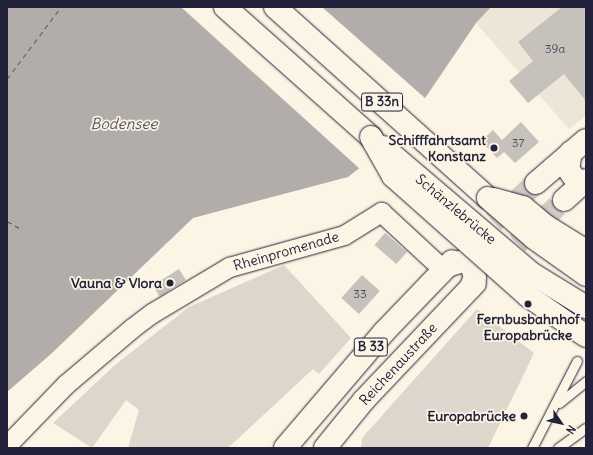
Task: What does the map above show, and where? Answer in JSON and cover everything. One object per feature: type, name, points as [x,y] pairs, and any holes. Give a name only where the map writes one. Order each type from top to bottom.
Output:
[{"type":"main road","name":"Schänzlebrücke","points":[[225,7],[371,137],[531,273],[586,307]]},
{"type":"main road","name":"Schänzlebrücke","points":[[275,7],[534,238],[586,275]]},
{"type":"main road","name":"B 33n","points":[[371,137],[393,176],[528,296],[586,336]]},
{"type":"main road","points":[[536,183],[579,146]]},
{"type":"main road","points":[[564,200],[584,186],[568,169],[579,146]]},
{"type":"main road","name":"B 33n","points":[[488,198],[523,207],[546,226],[586,251]]},
{"type":"main road","name":"Reichenaustraße","points":[[325,448],[364,400],[473,285],[475,277],[470,263],[463,261],[445,263]]},
{"type":"main road","name":"B 33","points":[[291,444],[384,332],[445,263]]},
{"type":"street","name":"Rheinpromenade","points":[[7,445],[66,384],[109,347],[152,313],[229,267],[290,253],[344,236],[381,212],[445,263]]},
{"type":"lane","points":[[532,448],[557,405],[577,361]]},
{"type":"lane","points":[[557,405],[586,381]]},
{"type":"lane","points":[[558,448],[586,428]]},
{"type":"shaded area","points":[[491,7],[586,7],[586,116],[569,129],[476,23]]},
{"type":"shaded area","points":[[284,265],[351,338],[319,374],[313,369],[228,448],[128,448],[139,410],[126,400],[92,448],[53,423],[115,365],[189,307]]},
{"type":"shaded area","points":[[477,309],[534,353],[488,448],[361,448],[362,438]]},
{"type":"water","name":"Bodensee","points":[[7,7],[491,7],[476,23],[398,138],[348,177],[193,218],[51,354],[7,392]]},
{"type":"pier","points":[[181,7],[322,7],[426,99],[399,139],[360,169]]},
{"type":"building","points":[[562,7],[586,7],[586,101],[564,74],[528,103],[509,81],[533,61],[518,42]]},
{"type":"building","name":"Schifffahrtsamt Konstanz","points":[[521,122],[539,142],[515,163],[504,152],[497,158],[481,141],[493,130],[502,140]]},
{"type":"building","points":[[385,233],[407,252],[396,264],[375,245]]},
{"type":"building","name":"Vauna & Vlora","points":[[179,269],[186,280],[160,296],[153,285]]},
{"type":"building","points":[[362,275],[380,291],[359,314],[341,298]]},
{"type":"ferry route","points":[[7,79],[61,7]]},
{"type":"ferry route","points":[[7,221],[19,228]]},
{"type":"tunnel","points":[[469,244],[536,183]]},
{"type":"tunnel","points":[[493,266],[564,200]]},
{"type":"place","name":"Schifffahrtsamt Konstanz","points":[[494,148]]},
{"type":"place","name":"Vauna & Vlora","points":[[170,283]]},
{"type":"place","name":"Fernbusbahnhof Europabrücke","points":[[528,304]]},
{"type":"place","name":"Europabrücke","points":[[524,416]]}]
